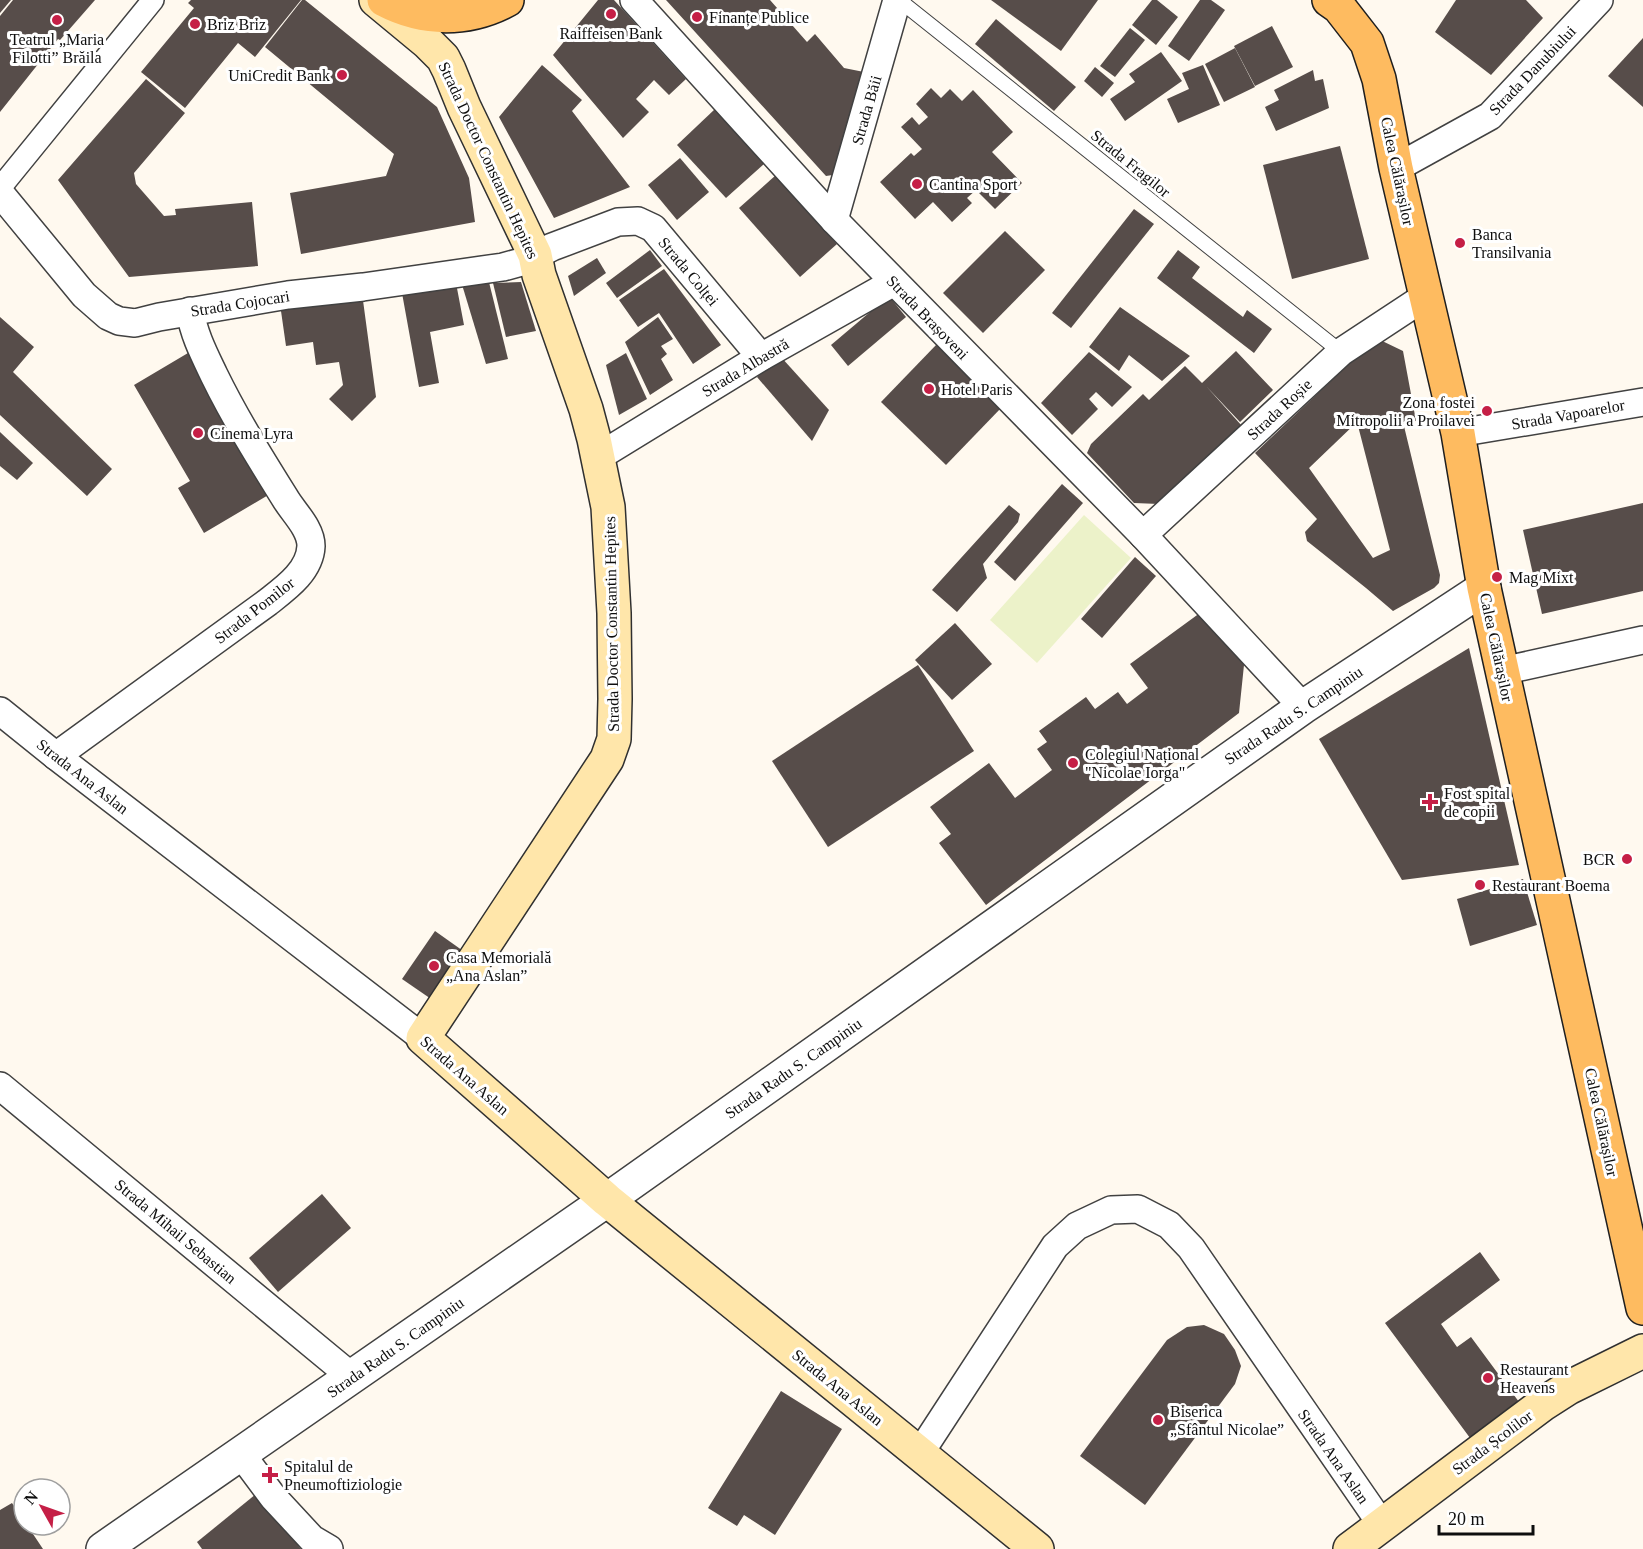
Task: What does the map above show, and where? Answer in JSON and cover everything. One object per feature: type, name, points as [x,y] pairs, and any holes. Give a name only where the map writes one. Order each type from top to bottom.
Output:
[{"type":"main road","name":"Strada Doctor Constantin Hepites","points":[[376,0],[443,58],[535,255],[539,276],[586,409],[598,457],[608,507],[614,613],[615,699],[612,747],[607,759],[423,1038]]},
{"type":"main road","points":[[384,0],[399,8],[425,15],[450,16],[474,14],[507,0]]},
{"type":"main road","name":"Calea Călărașilor","points":[[1329,0],[1339,7],[1367,43],[1379,79],[1396,168],[1458,433],[1484,588],[1643,1308]]},
{"type":"main road","name":"Strada Ana Aslan","points":[[423,1038],[607,1200],[1037,1549]]},
{"type":"main road","name":"Strada Școlilor","points":[[1350,1549],[1543,1404],[1568,1388],[1643,1351]]},
{"type":"street","points":[[0,188],[153,0]]},
{"type":"street","name":"Strada Brașoveni","points":[[634,0],[834,220],[1143,535],[1303,706]]},
{"type":"street","name":"Strada Băii","points":[[834,220],[898,0]]},
{"type":"street","name":"Strada Danubiului","points":[[1396,168],[1490,116],[1599,0]]},
{"type":"street","name":"Strada Cojocari","points":[[0,193],[84,295],[108,316],[119,321],[135,322],[288,295],[479,271],[525,261],[535,255]]},
{"type":"street","name":"Strada Colței","points":[[535,255],[618,222],[630,220],[646,223],[653,228],[761,357]]},
{"type":"street","name":"Strada Albastră","points":[[598,457],[761,357],[894,282]]},
{"type":"street","name":"Strada Roșie","points":[[1143,535],[1341,352],[1426,296]]},
{"type":"street","name":"Strada Pomilor","points":[[56,756],[268,602],[295,580],[303,570],[308,557],[311,544],[306,529],[229,405],[199,344],[190,311]]},
{"type":"street","name":"Strada Vapoarelor","points":[[1458,433],[1643,402]]},
{"type":"street","name":"Strada Radu S. Campiniu","points":[[103,1549],[607,1200],[1303,706],[1484,588]]},
{"type":"street","points":[[1502,671],[1643,640]]},
{"type":"street","name":"Strada Ana Aslan","points":[[0,711],[423,1038]]},
{"type":"street","name":"Strada Mihail Sebastian","points":[[0,1086],[351,1377]]},
{"type":"street","name":"Strada Ana Aslan","points":[[920,1454],[1055,1246],[1077,1226],[1111,1210],[1138,1209],[1169,1225],[1191,1248],[1382,1526]]},
{"type":"street","points":[[241,1454],[273,1497],[312,1539],[329,1549]]},
{"type":"lane","name":"Strada Fragilor","points":[[898,0],[1341,352]]},
{"type":"green space","points":[[1084,515],[1131,558],[1037,663],[990,620]]},
{"type":"building","name":"Teatrul „Maria Filotti” Brăila","points":[[0,0],[11,0],[0,13]]},
{"type":"building","points":[[13,0],[95,0],[60,40],[58,39],[0,112],[0,16]]},
{"type":"building","points":[[191,0],[301,0],[255,57],[238,43],[185,108],[141,72],[194,8],[188,3]]},
{"type":"building","points":[[302,0],[305,0],[437,107],[469,178],[475,222],[301,254],[290,193],[386,176],[394,154],[265,47]]},
{"type":"building","points":[[598,0],[614,0],[686,79],[669,95],[654,80],[636,99],[649,112],[623,138],[553,55]]},
{"type":"building","points":[[666,0],[770,0],[807,42],[815,34],[844,68],[864,72],[839,174],[826,176]]},
{"type":"building","points":[[991,0],[1098,0],[1061,51]]},
{"type":"building","points":[[1152,0],[1157,0],[1178,17],[1156,45],[1132,25]]},
{"type":"building","points":[[1200,0],[1211,0],[1225,10],[1189,61],[1168,46]]},
{"type":"building","points":[[1456,0],[1526,0],[1543,18],[1491,75],[1435,32]]},
{"type":"building","points":[[996,19],[1076,87],[1054,111],[975,44]]},
{"type":"building","points":[[1272,26],[1293,67],[1255,86],[1234,46]]},
{"type":"building","points":[[1130,28],[1145,40],[1115,77],[1100,66]]},
{"type":"building","points":[[1643,38],[1643,107],[1608,76]]},
{"type":"building","points":[[1235,48],[1255,87],[1224,102],[1205,64]]},
{"type":"building","points":[[1161,52],[1182,81],[1125,121],[1110,99],[1135,82],[1129,74]]},
{"type":"building","points":[[542,65],[582,100],[572,111],[630,187],[554,218],[499,117]]},
{"type":"building","points":[[1203,65],[1220,105],[1178,123],[1167,99],[1189,89],[1182,73]]},
{"type":"building","points":[[1095,67],[1114,83],[1102,97],[1084,81]]},
{"type":"building","points":[[1313,70],[1315,81],[1323,79],[1329,108],[1276,131],[1265,107],[1279,100],[1274,90]]},
{"type":"building","points":[[146,79],[185,113],[134,173],[136,184],[164,216],[176,215],[175,209],[252,202],[258,266],[129,277],[58,180]]},
{"type":"building","points":[[931,88],[941,98],[950,89],[962,101],[973,90],[1013,132],[992,152],[1022,183],[995,209],[976,190],[967,198],[972,203],[952,222],[933,202],[915,219],[880,182],[911,153],[914,156],[922,149],[901,127],[912,117],[919,125],[928,117],[916,104]]},
{"type":"building","points":[[715,109],[765,163],[726,198],[677,145]]},
{"type":"building","points":[[1340,146],[1369,259],[1292,279],[1263,165]]},
{"type":"building","points":[[680,158],[709,192],[677,220],[648,185]]},
{"type":"building","points":[[776,175],[837,244],[800,277],[739,208]]},
{"type":"building","points":[[1134,209],[1154,224],[1071,328],[1052,313]]},
{"type":"building","points":[[1005,231],[1045,270],[983,333],[943,293]]},
{"type":"building","points":[[650,250],[662,266],[617,298],[606,283]]},
{"type":"building","points":[[1178,250],[1200,267],[1192,278],[1243,317],[1247,310],[1272,329],[1254,353],[1157,278]]},
{"type":"building","points":[[597,258],[606,273],[574,296],[568,276]]},
{"type":"building","points":[[664,269],[721,345],[693,364],[659,313],[638,327],[619,300]]},
{"type":"building","points":[[487,274],[508,359],[486,364],[460,278]]},
{"type":"building","points":[[521,282],[536,331],[506,337],[493,283]]},
{"type":"building","points":[[456,283],[464,325],[430,332],[439,383],[419,387],[402,293]]},
{"type":"building","points":[[362,293],[376,397],[352,421],[329,399],[343,385],[339,362],[316,365],[313,342],[286,346],[280,304]]},
{"type":"building","points":[[889,296],[906,317],[848,366],[831,345]]},
{"type":"building","points":[[1120,307],[1190,356],[1162,381],[1129,355],[1119,371],[1089,347]]},
{"type":"building","points":[[0,317],[34,347],[13,372],[112,469],[87,496],[0,415]]},
{"type":"building","points":[[658,317],[673,339],[661,346],[667,354],[661,359],[673,380],[650,395],[625,342]]},
{"type":"building","points":[[1376,338],[1403,351],[1416,421],[1403,422],[1440,575],[1439,583],[1393,611],[1307,541],[1305,532],[1317,519],[1255,453]],"holes":[[[1357,422],[1390,550],[1373,558],[1309,468]]]},
{"type":"building","points":[[937,344],[1002,407],[946,465],[881,402]]},
{"type":"building","points":[[1236,351],[1273,390],[1240,422],[1206,386],[1242,426],[1159,504],[1134,503],[1087,453],[1091,444],[1143,394],[1149,400],[1185,366],[1202,383]]},
{"type":"building","points":[[1089,352],[1132,387],[1112,407],[1096,392],[1089,399],[1098,409],[1072,435],[1041,403]]},
{"type":"building","name":"Cinema Lyra","points":[[188,353],[270,494],[204,533],[178,488],[190,481],[134,385]]},
{"type":"building","points":[[626,353],[647,399],[619,415],[606,365]]},
{"type":"building","points":[[781,357],[829,410],[812,441],[757,377]]},
{"type":"building","points":[[0,432],[33,463],[17,480],[0,466]]},
{"type":"building","points":[[1062,484],[1083,503],[1015,581],[994,562]]},
{"type":"building","points":[[1643,503],[1643,591],[1542,614],[1523,530]]},
{"type":"building","points":[[1009,505],[1020,514],[1018,522],[983,564],[987,578],[957,612],[932,590]]},
{"type":"building","points":[[1135,557],[1156,576],[1102,638],[1081,619]]},
{"type":"building","name":"Colegiul Național \"Nicolae Iorga\"","points":[[1204,610],[1244,665],[1239,713],[986,905],[939,843],[951,834],[930,807],[989,763],[1015,798],[1052,770],[1037,749],[1047,742],[1039,731],[1086,697],[1095,709],[1118,692],[1127,704],[1148,688],[1130,664]]},
{"type":"building","points":[[955,623],[992,664],[952,700],[915,660]]},
{"type":"building","name":"Fost spital de copii","points":[[1469,648],[1519,865],[1402,880],[1319,739]]},
{"type":"building","points":[[918,665],[974,751],[828,847],[772,761]]},
{"type":"building","points":[[1523,879],[1537,925],[1470,946],[1457,899]]},
{"type":"building","name":"Casa Memorială „Ana Aslan”","points":[[435,931],[466,953],[434,1001],[402,979]]},
{"type":"building","points":[[322,1194],[351,1228],[278,1292],[249,1258]]},
{"type":"building","points":[[1480,1252],[1500,1280],[1441,1324],[1457,1347],[1471,1337],[1522,1406],[1473,1442],[1385,1323]]},
{"type":"building","name":"Biserica „Sfântul Nicolae”","points":[[1204,1325],[1224,1334],[1235,1350],[1241,1366],[1235,1384],[1145,1505],[1080,1456],[1167,1340],[1187,1327]]},
{"type":"building","points":[[781,1391],[842,1429],[775,1535],[744,1515],[737,1526],[708,1508]]},
{"type":"building","points":[[256,1494],[301,1549],[202,1549],[197,1542]]},
{"type":"building","points":[[12,1503],[12,1537],[35,1537],[43,1549],[0,1549],[0,1510]]},
{"type":"place","name":"Raiffeisen Bank","points":[[611,14]]},
{"type":"place","name":"Finanțe Publice","points":[[697,17]]},
{"type":"place","name":"Teatrul „Maria Filotti” Brăila","points":[[57,20]]},
{"type":"place","name":"Briz Briz","points":[[195,24]]},
{"type":"place","name":"UniCredit Bank","points":[[342,75]]},
{"type":"place","name":"Cantina Sport","points":[[917,184]]},
{"type":"place","name":"Banca Transilvania","points":[[1460,243]]},
{"type":"place","name":"Hotel Paris","points":[[929,389]]},
{"type":"place","name":"Zona fostei Mitropolii a Proilavei","points":[[1487,411]]},
{"type":"place","name":"Cinema Lyra","points":[[198,433]]},
{"type":"place","name":"Mag Mixt","points":[[1497,577]]},
{"type":"place","name":"Colegiul Național \"Nicolae Iorga\"","points":[[1073,763]]},
{"type":"place","name":"Fost spital de copii","points":[[1430,802]]},
{"type":"place","name":"BCR","points":[[1627,859]]},
{"type":"place","name":"Restaurant Boema","points":[[1480,885]]},
{"type":"place","name":"Casa Memorială „Ana Aslan”","points":[[434,966]]},
{"type":"place","name":"Restaurant Heavens","points":[[1488,1378]]},
{"type":"place","name":"Biserica „Sfântul Nicolae”","points":[[1158,1420]]},
{"type":"place","name":"Spitalul de Pneumoftiziologie","points":[[270,1475]]}]
